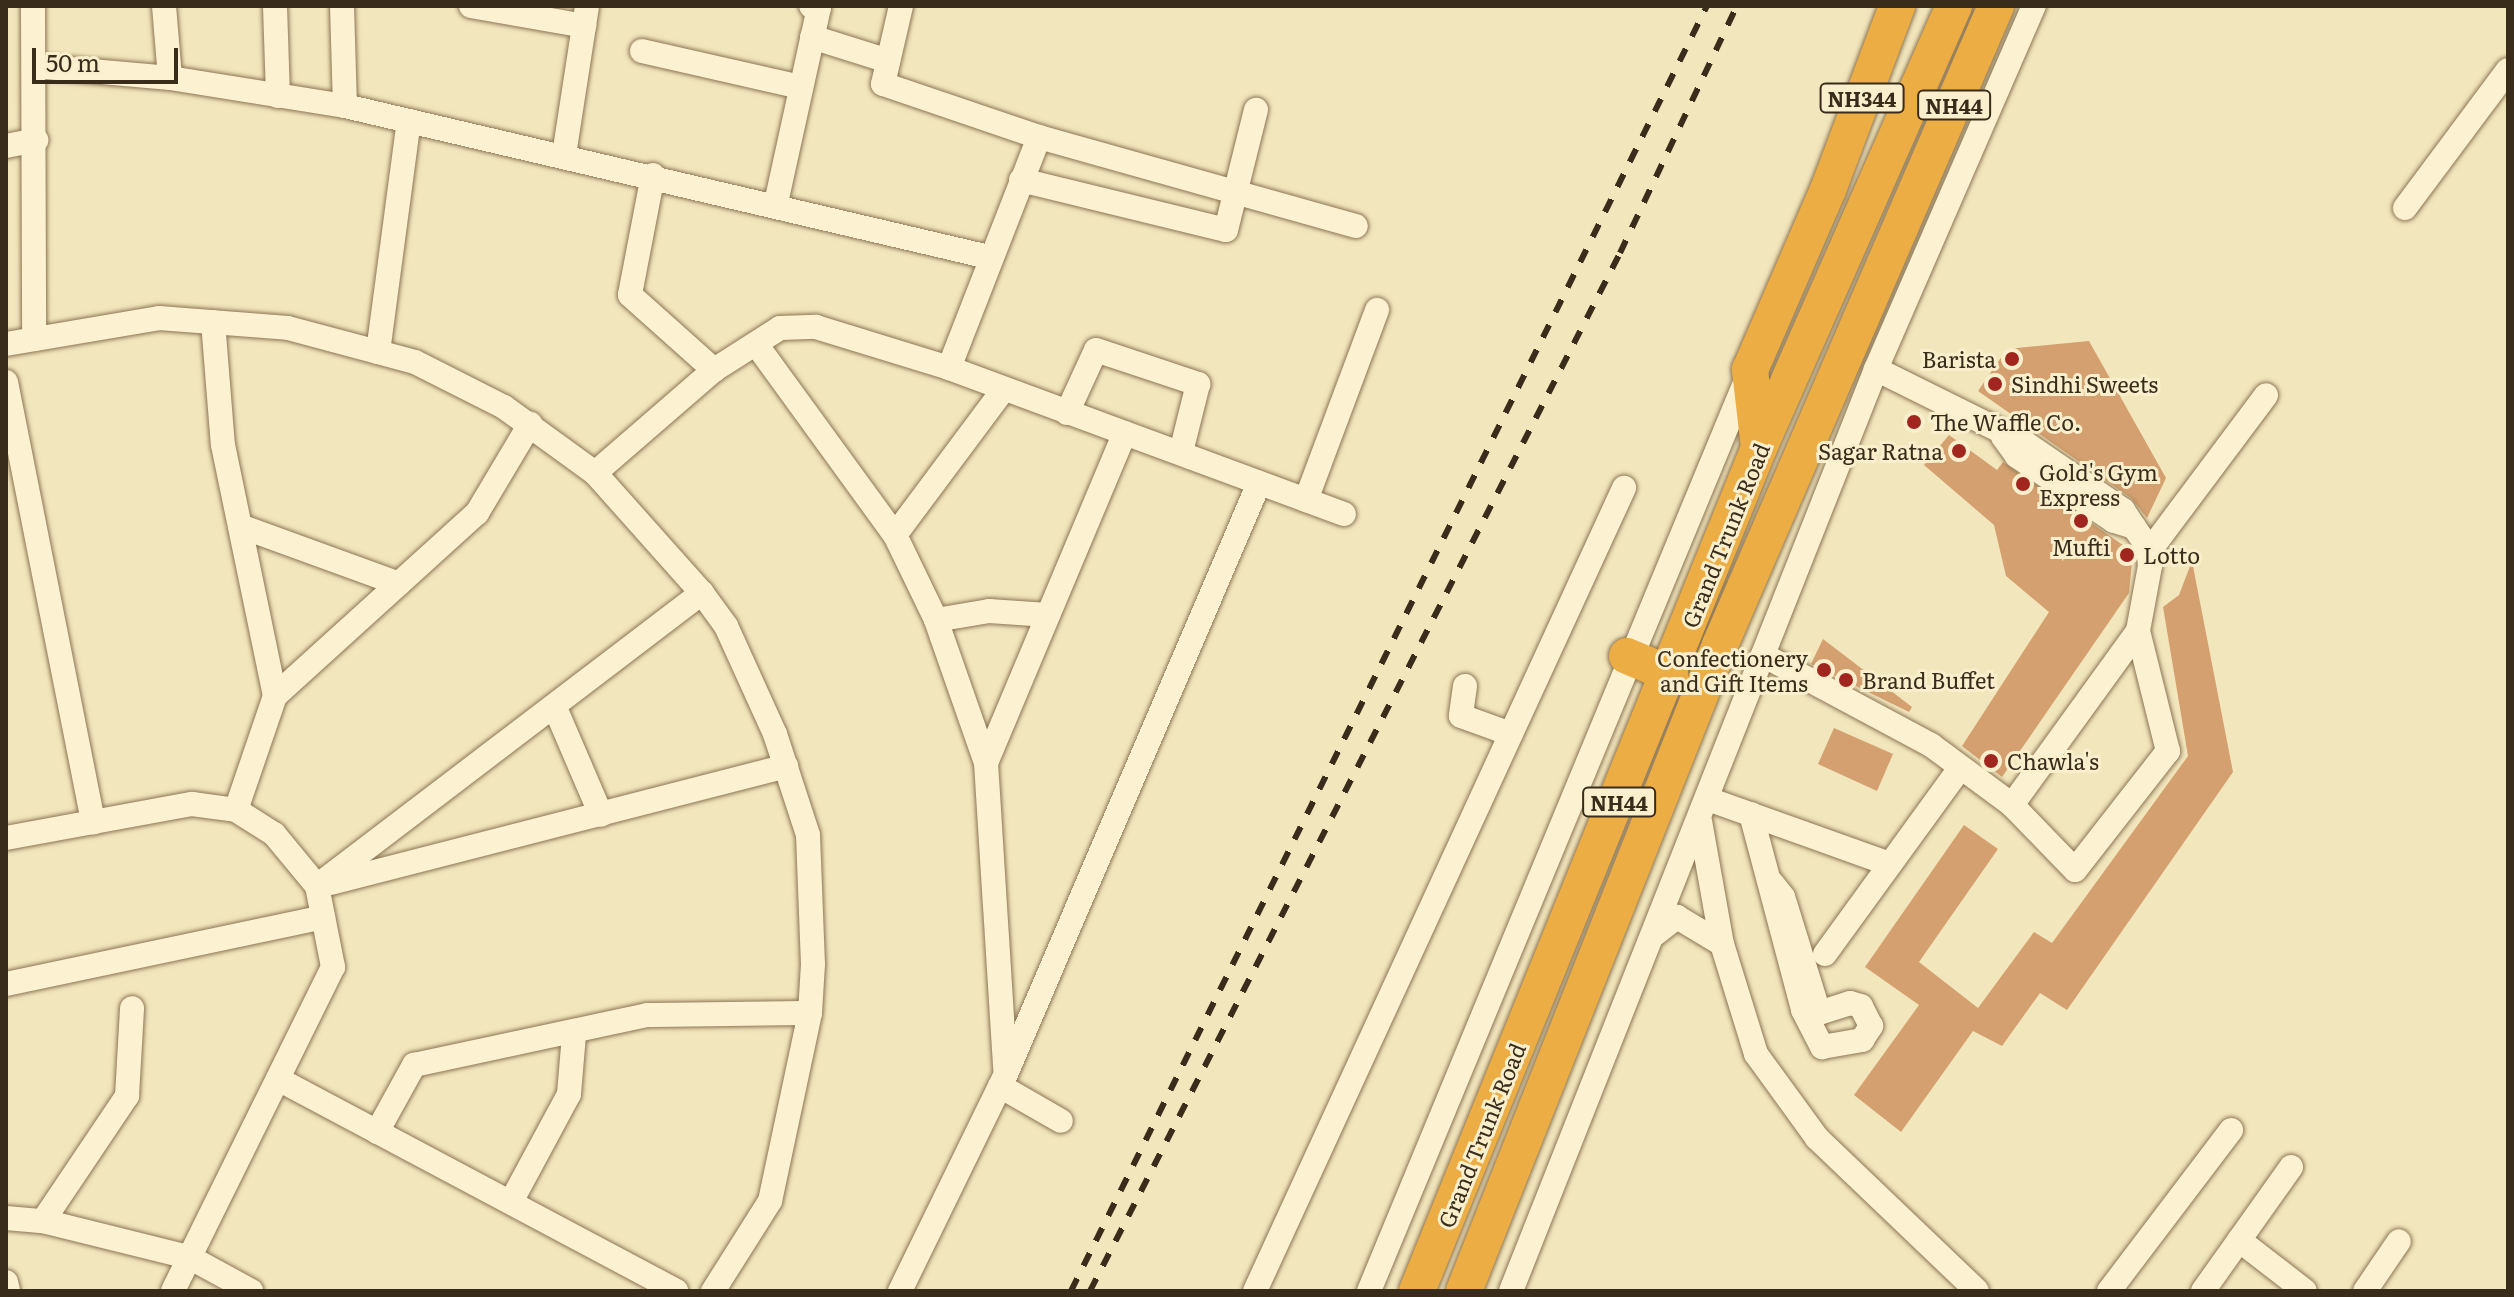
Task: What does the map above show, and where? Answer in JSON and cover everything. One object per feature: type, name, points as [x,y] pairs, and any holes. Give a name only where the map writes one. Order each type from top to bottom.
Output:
[{"type":"highway","name":"NH344","points":[[1759,448],[1750,370],[1828,190],[1897,6]]},
{"type":"highway","name":"Grand Trunk Road","points":[[1417,1291],[1670,674],[1759,448],[1879,189],[1954,6]]},
{"type":"highway","name":"Grand Trunk Road","points":[[1464,1291],[1720,645],[1871,351],[1928,210],[1996,6]]},
{"type":"highway","points":[[1627,656],[1670,674]]},
{"type":"street","points":[[33,6],[36,140],[34,339]]},
{"type":"street","points":[[164,6],[170,78]]},
{"type":"street","points":[[275,6],[278,96]]},
{"type":"street","points":[[342,6],[345,106]]},
{"type":"street","points":[[471,6],[586,16],[564,155]]},
{"type":"street","points":[[776,203],[819,8],[811,6]]},
{"type":"street","points":[[901,6],[883,84],[1039,137],[1239,190],[1356,226]]},
{"type":"street","points":[[1928,210],[2034,6]]},
{"type":"street","points":[[812,37],[888,61]]},
{"type":"street","points":[[642,51],[801,87]]},
{"type":"street","points":[[34,66],[170,78],[345,106],[776,203],[989,257]]},
{"type":"street","points":[[2405,208],[2508,70]]},
{"type":"street","points":[[1021,180],[1226,230],[1239,190],[1256,110]]},
{"type":"street","points":[[378,352],[409,121]]},
{"type":"street","points":[[949,368],[989,257],[1039,137]]},
{"type":"street","points":[[6,146],[36,140]]},
{"type":"street","points":[[653,175],[630,295],[714,370]]},
{"type":"street","points":[[1306,500],[1377,310]]},
{"type":"street","points":[[6,344],[159,318],[288,328],[415,362],[530,424],[595,473],[702,593],[726,626],[786,766],[808,835],[810,1013],[770,1201],[713,1291]]},
{"type":"street","points":[[213,322],[223,445],[275,696]]},
{"type":"street","points":[[595,473],[714,370],[780,328],[816,327],[949,368],[1344,514]]},
{"type":"street","points":[[756,344],[895,535],[936,620],[986,763],[1003,1080]]},
{"type":"street","points":[[1067,413],[1096,350],[1198,384],[1181,452]]},
{"type":"street","points":[[1511,1291],[1763,655],[1871,351],[2003,437],[2025,443],[2123,510],[2148,553],[2149,584],[2138,631],[2012,805]]},
{"type":"street","points":[[1369,1291],[1627,656],[1750,370]]},
{"type":"street","points":[[6,382],[93,822]]},
{"type":"street","points":[[895,535],[1004,389]]},
{"type":"street","points":[[2148,553],[2266,395]]},
{"type":"street","points":[[236,810],[275,696],[477,513],[530,424]]},
{"type":"street","points":[[986,763],[1125,433]]},
{"type":"street","points":[[900,1291],[1003,1080],[1259,483]]},
{"type":"street","points":[[1255,1291],[1624,488]]},
{"type":"street","points":[[240,526],[399,584]]},
{"type":"street","points":[[317,886],[556,710],[702,593]]},
{"type":"street","points":[[936,620],[989,611],[1048,615]]},
{"type":"street","points":[[1763,655],[1931,745],[2012,805],[2075,870],[2168,751],[2138,631]]},
{"type":"street","points":[[1465,686],[1461,716],[1511,734]]},
{"type":"street","points":[[556,710],[601,815]]},
{"type":"street","points":[[317,886],[786,766]]},
{"type":"street","points":[[1825,954],[1960,768]]},
{"type":"street","points":[[6,838],[192,804],[236,810],[274,834],[317,886],[333,967],[173,1291]]},
{"type":"street","points":[[1704,808],[1751,814],[1890,864]]},
{"type":"street","points":[[1704,808],[1722,944],[1756,1054],[1817,1138],[1977,1291]]},
{"type":"street","points":[[1751,814],[1772,883],[1772,904],[1803,1010],[1822,1047],[1862,1040],[1871,1026],[1861,1006],[1850,1003],[1819,1013],[1783,897],[1772,883]]},
{"type":"street","points":[[6,984],[323,917]]},
{"type":"street","points":[[1655,934],[1677,917],[1722,944]]},
{"type":"street","points":[[43,1221],[127,1096],[132,1008]]},
{"type":"street","points":[[377,1132],[414,1065],[574,1034],[647,1015],[810,1013]]},
{"type":"street","points":[[512,1200],[569,1094],[574,1034]]},
{"type":"street","points":[[278,1079],[512,1200],[676,1291]]},
{"type":"street","points":[[1003,1080],[1061,1121]]},
{"type":"street","points":[[2109,1291],[2231,1130]]},
{"type":"street","points":[[2203,1291],[2291,1167]]},
{"type":"street","points":[[6,1218],[43,1221],[189,1257],[251,1291]]},
{"type":"street","points":[[2239,1240],[2305,1291]]},
{"type":"street","points":[[2365,1291],[2399,1241]]},
{"type":"street","points":[[6,1282],[8,1291]]},
{"type":"building","points":[[2089,341],[2166,478],[2147,518],[2131,498],[1978,391],[2007,349]]},
{"type":"building","points":[[1949,435],[1997,470],[2003,462],[2133,552],[2129,593],[2002,777],[1962,746],[2049,612],[2006,576],[1994,525],[1924,465]]},
{"type":"building","points":[[2192,561],[2233,772],[2067,1010],[2040,993],[2002,1046],[1973,1031],[1901,1132],[1854,1095],[1919,1005],[1865,967],[1964,825],[1998,849],[1919,962],[1978,1008],[2034,932],[2052,943],[2188,756],[2163,607],[2179,595]]},
{"type":"building","points":[[1823,639],[1912,707],[1909,712],[1811,664]]},
{"type":"building","points":[[1834,728],[1893,754],[1877,791],[1818,764]]},
{"type":"railway","points":[[1071,1291],[1707,6]]},
{"type":"railway","points":[[1090,1291],[1620,253],[1737,6]]},
{"type":"place","name":"Barista","points":[[2012,359]]},
{"type":"place","name":"Sindhi Sweets","points":[[1995,384]]},
{"type":"place","name":"The Waffle Co.","points":[[1914,422]]},
{"type":"place","name":"Sagar Ratna","points":[[1959,451]]},
{"type":"place","name":"Gold's Gym Express","points":[[2023,484]]},
{"type":"place","name":"Mufti","points":[[2081,521]]},
{"type":"place","name":"Lotto","points":[[2127,555]]},
{"type":"place","name":"Confectionery and Gift Items","points":[[1824,670]]},
{"type":"place","name":"Brand Buffet","points":[[1846,680]]},
{"type":"place","name":"Chawla's","points":[[1991,761]]}]
